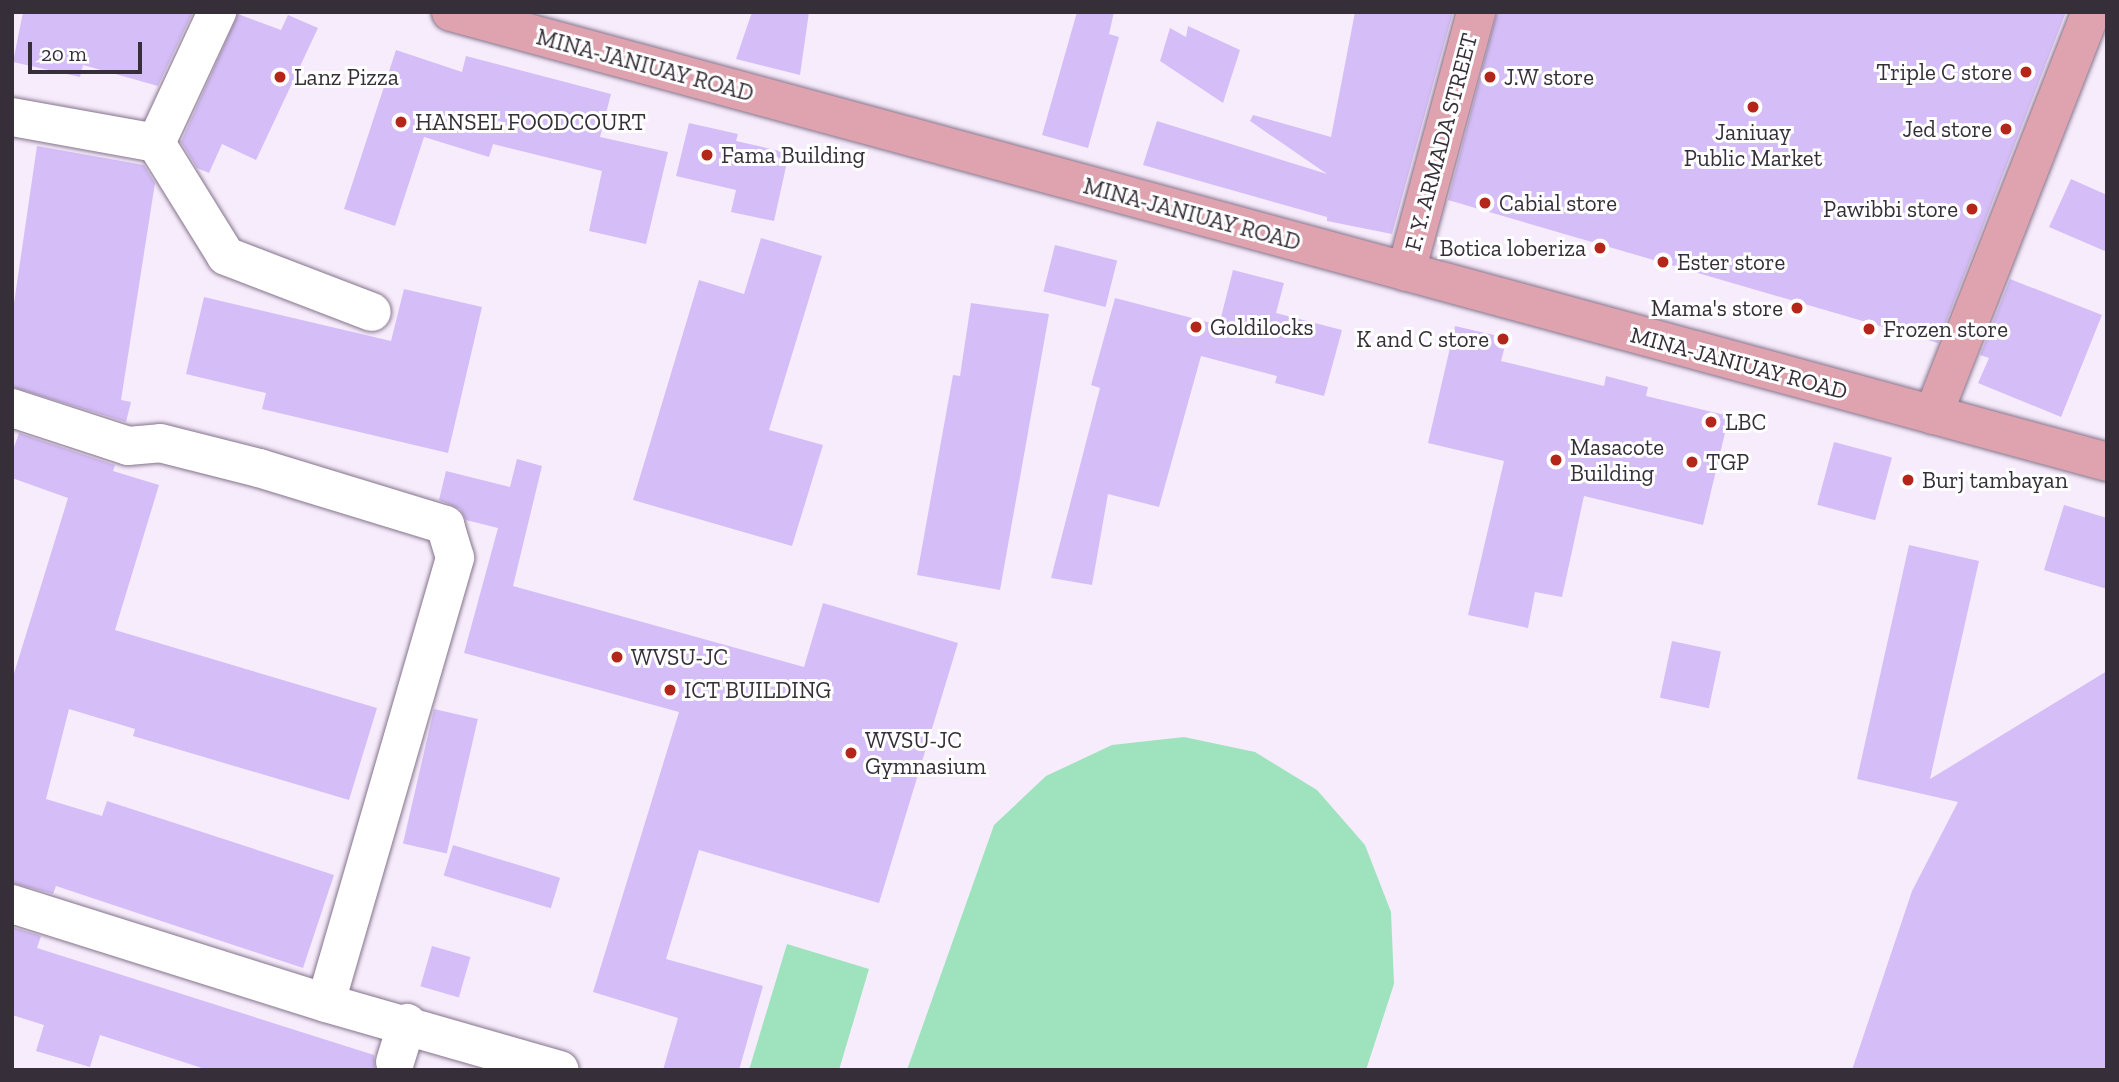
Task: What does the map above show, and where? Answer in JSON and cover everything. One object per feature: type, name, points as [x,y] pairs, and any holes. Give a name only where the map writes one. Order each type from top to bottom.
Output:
[{"type":"main road","name":"MINA-JANIUAY ROAD","points":[[451,12],[2107,462]]},
{"type":"main road","name":"F. Y. ARMADA STREET","points":[[1406,272],[1476,12]]},
{"type":"main road","points":[[1933,415],[2091,12]]},
{"type":"street","points":[[156,143],[217,12]]},
{"type":"street","points":[[12,117],[156,143],[226,256],[372,312]]},
{"type":"street","points":[[12,408],[128,446],[160,443],[435,519],[451,537],[455,558],[326,1003]]},
{"type":"street","points":[[12,904],[326,1003],[407,1023],[560,1070]]},
{"type":"street","points":[[395,1062],[407,1023]]},
{"type":"green space","points":[[1184,737],[1255,752],[1317,790],[1365,845],[1391,912],[1394,984],[1366,1070],[907,1070],[994,825],[1046,776],[1112,745]]},
{"type":"green space","points":[[787,944],[869,969],[839,1070],[749,1070]]},
{"type":"building","points":[[23,12],[193,12],[158,86],[83,65],[80,77],[13,62]]},
{"type":"building","points":[[752,12],[809,12],[800,75],[736,59]]},
{"type":"building","points":[[1077,12],[1114,12],[1109,34],[1119,37],[1088,148],[1042,135]]},
{"type":"building","points":[[1355,12],[1453,12],[1392,234],[1327,221],[1327,217],[1143,165],[1157,121],[1327,174],[1250,121],[1253,115],[1331,137]]},
{"type":"building","name":"Janiuay Public Market","points":[[1497,12],[2066,12],[1938,343],[1448,200]]},
{"type":"building","points":[[238,14],[281,30],[288,15],[318,28],[256,160],[222,144],[209,173],[197,168],[181,142]]},
{"type":"building","points":[[1188,26],[1240,50],[1223,103],[1160,61],[1170,28],[1186,37]]},
{"type":"building","points":[[396,50],[462,72],[466,56],[611,94],[600,137],[668,152],[646,244],[589,231],[602,171],[493,144],[489,157],[424,137],[395,226],[344,209]]},
{"type":"building","points":[[689,123],[738,134],[736,141],[789,153],[774,221],[731,212],[736,190],[676,176]]},
{"type":"building","points":[[37,146],[144,165],[155,183],[121,400],[131,402],[126,422],[12,387],[12,317]]},
{"type":"building","points":[[2071,179],[2107,195],[2107,252],[2049,227]]},
{"type":"building","points":[[761,238],[822,256],[769,430],[823,445],[792,546],[633,500],[699,280],[744,294]]},
{"type":"building","points":[[1055,245],[1117,260],[1105,307],[1043,292]]},
{"type":"building","points":[[1233,270],[1284,283],[1276,313],[1342,330],[1324,396],[1275,383],[1277,376],[1201,356],[1159,507],[1108,494],[1092,585],[1051,578],[1100,388],[1091,385],[1115,298],[1219,325]]},
{"type":"building","points":[[2010,279],[2102,315],[2061,417],[1978,383],[1989,358],[1980,355]]},
{"type":"building","points":[[404,289],[482,307],[448,453],[262,409],[266,393],[186,374],[204,297],[391,341]]},
{"type":"building","points":[[971,303],[1049,314],[1000,590],[917,575],[953,375],[960,376]]},
{"type":"building","points":[[1455,326],[1507,338],[1501,361],[1604,386],[1606,376],[1648,387],[1646,396],[1729,416],[1703,525],[1584,496],[1562,597],[1535,592],[1528,628],[1468,615],[1504,461],[1428,443]]},
{"type":"building","points":[[19,433],[115,465],[113,471],[159,485],[115,630],[377,708],[349,800],[133,736],[135,729],[69,709],[46,799],[102,816],[107,801],[334,875],[303,968],[56,886],[53,894],[12,883],[12,680],[68,498],[12,478],[12,453]]},
{"type":"building","points":[[1834,442],[1892,458],[1875,520],[1817,505]]},
{"type":"building","points":[[517,459],[542,466],[513,586],[804,667],[823,603],[958,643],[879,903],[699,850],[666,959],[763,986],[739,1070],[663,1070],[678,1018],[593,992],[679,712],[464,653],[498,528],[466,520],[460,509],[439,500],[446,471],[510,487]]},
{"type":"building","points":[[2064,505],[2107,518],[2107,589],[2044,570]]},
{"type":"building","points":[[1909,545],[1979,561],[1930,779],[2107,671],[2107,1070],[1852,1070],[1912,891],[1958,802],[1857,779]]},
{"type":"building","points":[[1672,641],[1721,651],[1709,708],[1660,698]]},
{"type":"building","points":[[434,709],[478,719],[447,854],[403,843]]},
{"type":"building","points":[[453,845],[560,878],[551,908],[444,876]]},
{"type":"building","points":[[12,927],[41,936],[37,948],[374,1055],[375,1070],[208,1070],[100,1035],[90,1067],[36,1051],[44,1025],[12,1015]]},
{"type":"building","points":[[432,946],[470,957],[459,997],[420,986]]},
{"type":"place","name":"Triple C store","points":[[2026,72]]},
{"type":"place","name":"Lanz Pizza","points":[[280,77]]},
{"type":"place","name":"J.W store","points":[[1490,77]]},
{"type":"place","name":"Janiuay Public Market","points":[[1753,107]]},
{"type":"place","name":"HANSEL FOODCOURT","points":[[401,122]]},
{"type":"place","name":"Jed store","points":[[2006,129]]},
{"type":"place","name":"Fama Building","points":[[707,155]]},
{"type":"place","name":"Cabial store","points":[[1485,203]]},
{"type":"place","name":"Pawibbi store","points":[[1972,209]]},
{"type":"place","name":"Botica loberiza","points":[[1600,248]]},
{"type":"place","name":"Ester store","points":[[1663,262]]},
{"type":"place","name":"Mama's store","points":[[1797,308]]},
{"type":"place","name":"Goldilocks","points":[[1196,327]]},
{"type":"place","name":"Frozen store","points":[[1869,329]]},
{"type":"place","name":"K and C store","points":[[1503,339]]},
{"type":"place","name":"LBC","points":[[1711,422]]},
{"type":"place","name":"Masacote Building","points":[[1556,460]]},
{"type":"place","name":"TGP","points":[[1692,462]]},
{"type":"place","name":"Burj tambayan","points":[[1908,480]]},
{"type":"place","name":"WVSU-JC","points":[[617,657]]},
{"type":"place","name":"ICT BUILDING","points":[[670,690]]},
{"type":"place","name":"WVSU-JC Gymnasium","points":[[851,753]]}]
